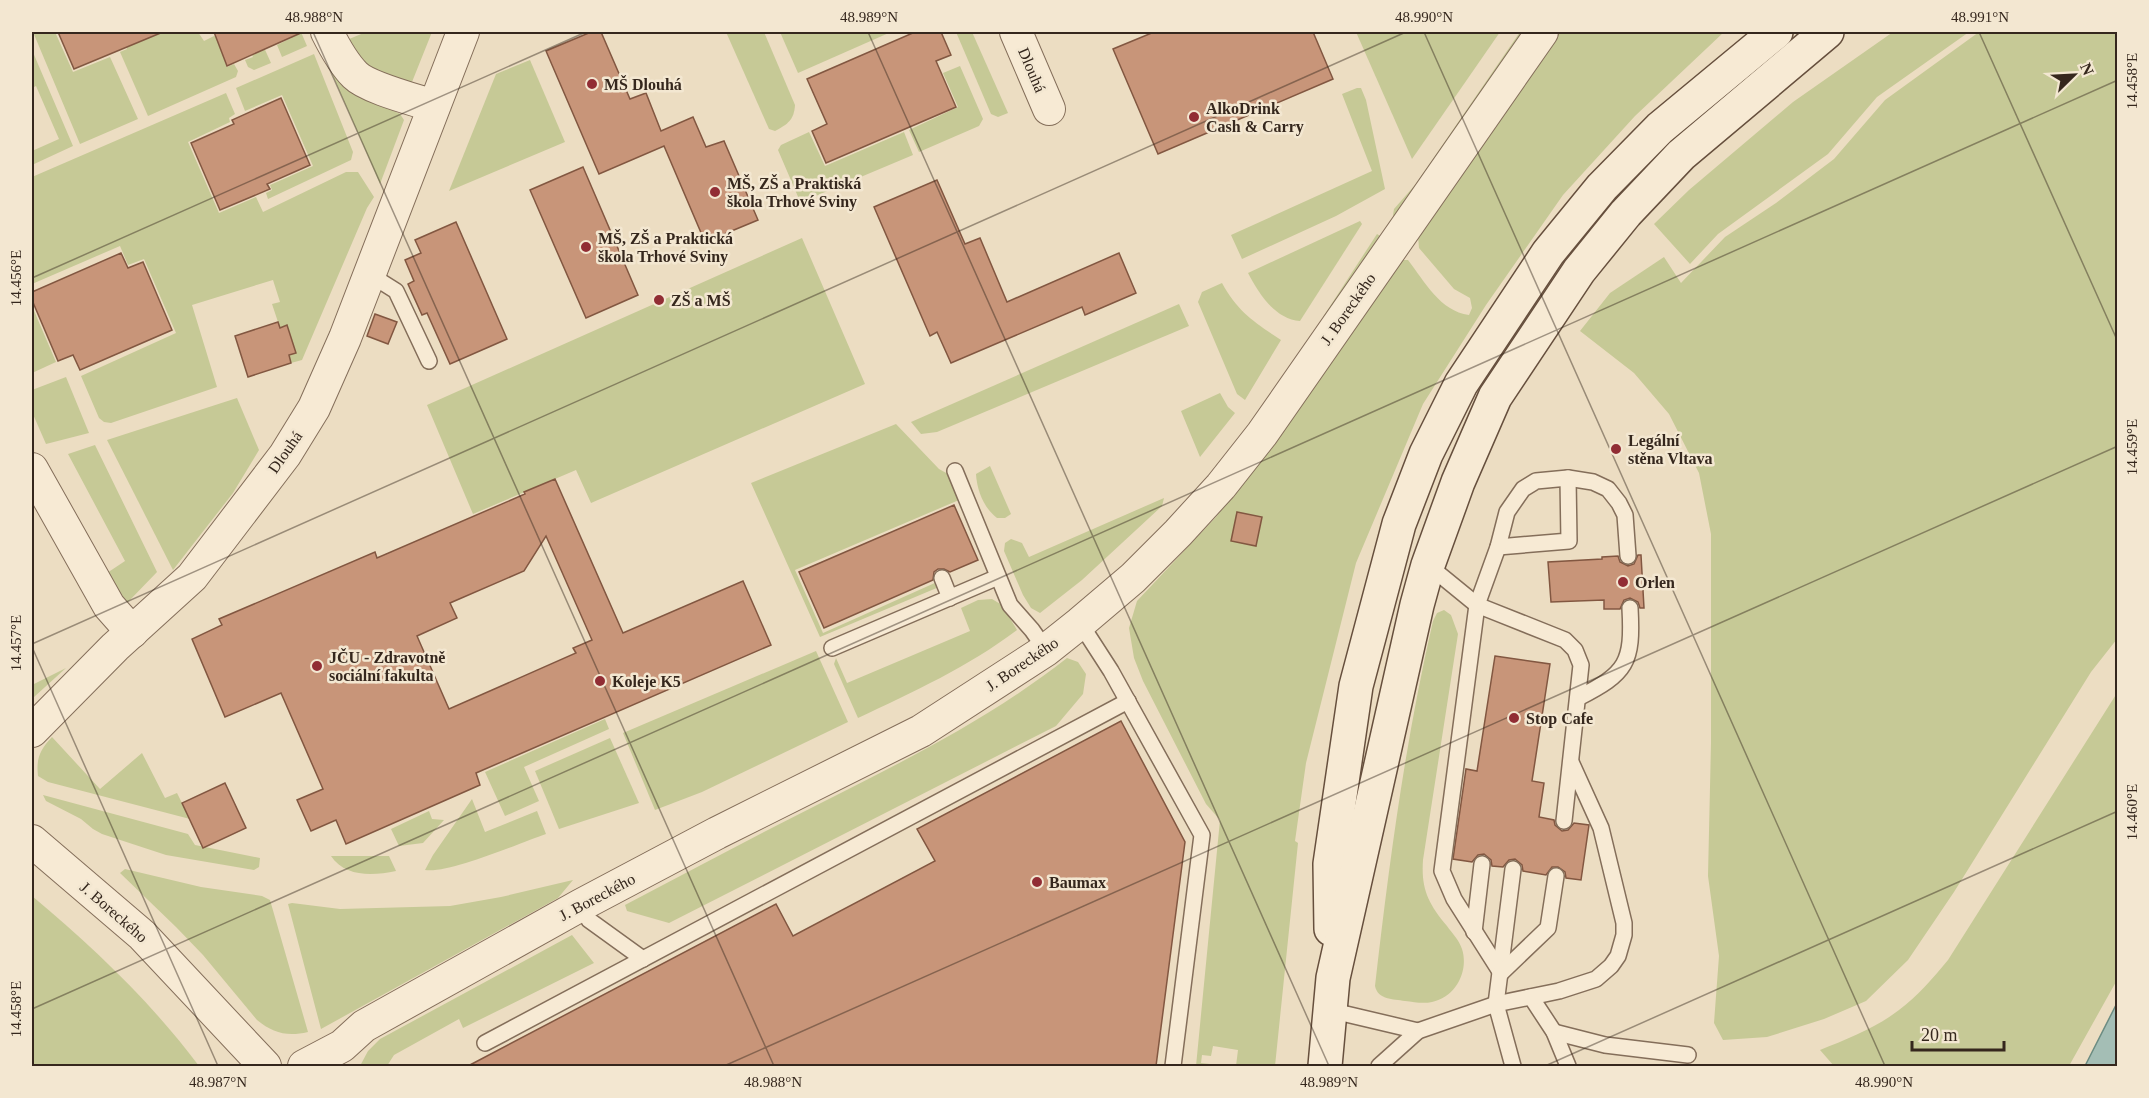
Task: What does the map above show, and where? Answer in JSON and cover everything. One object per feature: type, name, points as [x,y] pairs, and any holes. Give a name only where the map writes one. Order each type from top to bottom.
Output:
[{"type":"main road","points":[[1325,1066],[1331,994],[1330,864],[1356,686],[1399,524],[1426,454],[1461,384],[1548,253],[1602,188],[1660,128],[1776,32]]},
{"type":"main road","points":[[1331,994],[1417,604],[1428,565],[1458,482],[1495,397],[1579,271],[1626,213],[1681,155],[1827,32]]},
{"type":"street","points":[[327,32],[356,76],[386,90],[434,106]]},
{"type":"street","name":"Dlouhá","points":[[32,731],[132,632],[192,577],[285,454],[314,408],[345,338],[463,32]]},
{"type":"street","name":"Dlouhá","points":[[1016,32],[1049,109]]},
{"type":"street","name":"J. Boreckého","points":[[304,1066],[342,1046],[364,1026],[581,905],[921,730],[1046,650],[1080,623],[1140,571],[1229,477],[1262,434],[1542,32]]},
{"type":"street","points":[[32,469],[109,606],[132,632]]},
{"type":"street","name":"J. Boreckého","points":[[32,841],[142,935],[265,1066]]},
{"type":"lane","points":[[369,274],[396,291],[429,361]]},
{"type":"lane","points":[[955,471],[1010,605],[1046,650]]},
{"type":"lane","points":[[1498,548],[1569,541],[1568,478]]},
{"type":"lane","points":[[1501,973],[1454,899],[1442,871],[1455,806],[1477,605],[1498,548],[1507,512],[1523,489],[1536,481],[1568,478],[1593,482],[1608,489],[1625,515],[1628,556]]},
{"type":"lane","points":[[1428,565],[1477,605],[1564,639],[1575,650],[1581,665],[1564,821]]},
{"type":"lane","points":[[832,648],[998,577]]},
{"type":"lane","points":[[942,578],[950,598]]},
{"type":"lane","points":[[1578,698],[1605,684],[1626,664],[1631,635],[1630,608]]},
{"type":"lane","points":[[1080,623],[1128,701],[1202,835],[1173,1066]]},
{"type":"lane","points":[[485,1043],[1128,701]]},
{"type":"lane","points":[[1379,1066],[1418,1031],[1496,1004],[1559,991],[1596,979],[1611,966],[1618,956],[1624,935],[1624,923],[1601,828],[1571,762]]},
{"type":"lane","points":[[1474,932],[1482,864]]},
{"type":"lane","points":[[1513,869],[1496,1004],[1513,1066]]},
{"type":"lane","points":[[1501,973],[1548,928],[1556,876]]},
{"type":"lane","points":[[581,905],[589,920],[643,959]]},
{"type":"lane","points":[[1331,994],[1418,1031]]},
{"type":"lane","points":[[1531,997],[1554,1032],[1568,1066]]},
{"type":"lane","points":[[1554,1032],[1605,1045],[1688,1055]]},
{"type":"green space","points":[[33,32],[55,32],[73,72],[110,57],[138,119],[80,144]]},
{"type":"green space","points":[[153,32],[198,32],[204,41],[222,32],[257,32],[271,63],[254,70],[248,67],[245,60],[253,57],[242,33],[218,43],[227,67],[234,64],[238,71],[236,77],[148,116],[120,52],[127,49],[125,44]]},
{"type":"green space","points":[[289,32],[301,32],[307,46],[282,57],[277,45],[291,38]]},
{"type":"green space","points":[[366,32],[432,32],[410,87],[364,70],[342,42]]},
{"type":"green space","points":[[726,32],[764,32],[795,105],[790,121],[775,131],[769,129]]},
{"type":"green space","points":[[780,32],[891,32],[798,73]]},
{"type":"green space","points":[[956,32],[972,32],[1008,113],[998,117],[991,114]]},
{"type":"green space","points":[[1356,32],[1500,32],[1412,159]]},
{"type":"green space","points":[[1520,32],[1523,32],[1395,219],[1394,209],[1415,185]]},
{"type":"green space","points":[[1559,32],[1724,32],[1635,116],[1563,195],[1486,305],[1423,404],[1356,563],[1306,763],[1295,841],[1298,843],[1275,1066],[1236,1066],[1238,1050],[1213,1046],[1211,1056],[1202,1055],[1201,1063],[1210,1064],[1210,1066],[1196,1066],[1220,820],[1206,804],[1143,681],[1134,658],[1129,628],[1137,601],[1216,517],[1289,423],[1403,260],[1408,260],[1441,302],[1469,315],[1472,308],[1470,298],[1454,289],[1419,248],[1418,236]]},
{"type":"green space","points":[[1893,32],[1969,32],[1877,97],[1828,154],[1718,234],[1690,264],[1654,224],[1689,190],[1793,102]]},
{"type":"green space","points":[[1979,32],[2117,32],[2117,639],[2091,672],[1954,892],[1908,960],[1866,1001],[1824,1019],[1767,1037],[1723,1040],[1714,1023],[1719,956],[1708,876],[1711,743],[1711,534],[1699,473],[1669,414],[1634,373],[1580,331],[1610,293],[1664,257],[1681,283],[1725,237],[1776,203],[1834,159],[1885,100]]},
{"type":"green space","points":[[32,50],[73,146],[32,165],[32,151],[59,139],[36,86],[32,88]]},
{"type":"green space","points":[[323,53],[389,108],[400,114],[404,120],[380,184]]},
{"type":"green space","points":[[314,54],[353,152],[351,160],[268,199],[266,193],[272,190],[270,185],[313,166],[282,95],[245,111],[236,88]]},
{"type":"green space","points":[[530,60],[565,142],[449,191],[496,74]]},
{"type":"green space","points":[[960,66],[983,119],[979,126],[919,152],[909,130],[958,107],[943,73]]},
{"type":"green space","points":[[1361,88],[1366,100],[1385,189],[1336,216],[1242,259],[1231,235],[1372,171],[1342,94]]},
{"type":"green space","points":[[226,93],[235,114],[229,118],[230,122],[188,142],[219,213],[256,197],[263,212],[346,172],[358,172],[374,197],[367,208],[302,360],[291,363],[289,355],[296,353],[287,326],[280,328],[272,304],[280,302],[273,280],[192,305],[217,387],[111,423],[104,422],[99,418],[81,376],[176,333],[144,259],[128,265],[120,246],[32,284],[32,177]]},
{"type":"green space","points":[[809,132],[825,166],[904,132],[913,155],[806,200],[799,199],[778,150],[781,145]]},
{"type":"green space","points":[[1360,221],[1362,224],[1300,321],[1283,316],[1275,310],[1257,289],[1248,273]]},
{"type":"green space","points":[[1377,234],[1382,237],[1327,316],[1323,317]]},
{"type":"green space","points":[[802,238],[865,384],[591,503],[576,470],[473,514],[427,405]]},
{"type":"green space","points":[[1222,283],[1234,302],[1247,316],[1281,340],[1245,400],[1237,394],[1198,302],[1202,292]]},
{"type":"green space","points":[[1179,304],[1189,326],[937,432],[921,434],[911,422]]},
{"type":"green space","points":[[32,306],[56,362],[32,373]]},
{"type":"green space","points":[[66,377],[89,433],[46,444],[32,412],[32,390]]},
{"type":"green space","points":[[1220,393],[1228,407],[1235,413],[1200,457],[1181,411]]},
{"type":"green space","points":[[237,398],[259,450],[233,493],[173,570],[107,440]]},
{"type":"green space","points":[[896,424],[939,469],[948,474],[959,500],[795,570],[823,633],[937,582],[939,587],[820,637],[751,483]]},
{"type":"green space","points":[[95,445],[157,572],[128,602],[119,595],[107,573],[125,561],[68,454]]},
{"type":"green space","points":[[990,466],[1011,514],[1005,518],[997,518],[988,509],[978,487],[976,474]]},
{"type":"green space","points":[[1164,498],[1162,506],[1082,580],[1040,613],[1031,608],[1004,551],[1005,543],[1011,539],[1022,543],[1029,557]]},
{"type":"green space","points":[[992,599],[1002,605],[1017,630],[960,667],[858,718],[834,664],[836,658],[847,683],[970,631],[961,608],[978,600]]},
{"type":"green space","points":[[1444,610],[1451,615],[1458,634],[1423,860],[1423,879],[1431,903],[1462,949],[1464,966],[1459,982],[1448,995],[1432,1002],[1418,1003],[1387,998],[1379,994],[1375,986],[1392,849],[1414,712],[1433,621],[1437,613]]},
{"type":"green space","points":[[816,651],[848,722],[702,792],[655,810],[623,733]]},
{"type":"green space","points":[[1067,658],[1078,662],[1086,674],[1083,694],[1056,726],[669,923],[627,911],[625,905],[945,738],[1007,701]]},
{"type":"green space","points":[[66,668],[34,697],[32,699],[32,685]]},
{"type":"green space","points":[[2117,693],[2117,980],[2069,1066],[1834,1066],[1820,1050],[1861,1033],[1906,1005],[1948,960]]},
{"type":"green space","points":[[605,719],[609,729],[524,767],[539,801],[505,816],[485,772]]},
{"type":"green space","points":[[52,737],[100,789],[142,753],[165,798],[177,793],[190,819],[48,782],[38,776],[38,759],[44,746]]},
{"type":"green space","points":[[610,738],[639,803],[559,829],[535,771]]},
{"type":"green space","points":[[43,795],[188,834],[195,845],[260,858],[259,867],[254,870],[166,855],[102,834],[81,819],[46,801]]},
{"type":"green space","points":[[472,799],[485,832],[537,811],[546,834],[467,863],[436,870],[425,870],[433,855]]},
{"type":"green space","points":[[429,811],[432,819],[444,820],[423,843],[399,846],[391,829]]},
{"type":"green space","points":[[331,856],[389,856],[396,871],[369,874],[351,871],[337,863]]},
{"type":"green space","points":[[125,869],[201,887],[262,896],[270,900],[308,1032],[281,1033],[257,1020],[203,955],[120,873]]},
{"type":"green space","points":[[573,880],[558,898],[321,1029],[288,904],[340,909],[450,906]]},
{"type":"green space","points":[[32,896],[120,976],[181,1042],[199,1066],[32,1066]]},
{"type":"green space","points":[[572,935],[594,963],[463,1028],[459,1019],[394,1055],[387,1066],[360,1066],[368,1051],[380,1039]]},
{"type":"water","points":[[2117,1003],[2117,1066],[2085,1066]]},
{"type":"building","points":[[58,32],[163,32],[74,69]]},
{"type":"building","points":[[214,32],[303,32],[227,66]]},
{"type":"building","points":[[591,32],[601,32],[630,99],[646,93],[661,131],[693,117],[706,147],[724,141],[758,220],[705,242],[664,146],[599,174],[546,51]]},
{"type":"building","points":[[915,32],[941,32],[951,55],[936,61],[956,107],[826,163],[812,131],[827,124],[807,79]]},
{"type":"building","name":"AlkoDrink Cash & Carry","points":[[1154,32],[1313,32],[1333,79],[1158,154],[1113,49]]},
{"type":"building","points":[[281,98],[310,165],[267,184],[270,189],[220,210],[191,143],[234,124],[232,120]]},
{"type":"building","name":"MŠ, ZŠ a Praktická škola Trhové Sviny","points":[[583,167],[638,295],[586,318],[530,190]]},
{"type":"building","points":[[937,180],[965,244],[980,238],[1007,302],[1119,253],[1136,293],[1085,315],[1082,307],[951,363],[937,332],[930,336],[874,207]]},
{"type":"building","points":[[456,222],[507,339],[450,364],[427,313],[422,315],[408,284],[414,281],[405,260],[421,253],[415,240]]},
{"type":"building","points":[[121,253],[128,268],[143,262],[172,330],[80,370],[73,355],[58,361],[32,300],[32,292]]},
{"type":"building","points":[[375,314],[397,322],[388,344],[367,336]]},
{"type":"building","points":[[278,322],[280,328],[287,325],[296,353],[289,355],[291,363],[248,377],[235,336]]},
{"type":"building","name":"JČU - Zdravotně sociální fakulta","points":[[555,479],[623,633],[743,581],[771,645],[476,773],[480,785],[346,844],[336,820],[311,831],[297,800],[323,789],[281,693],[225,717],[192,639],[222,625],[219,619],[375,552],[377,558],[525,494],[524,492]],"holes":[[[546,536],[592,640],[573,648],[576,653],[449,709],[417,636],[457,618],[450,603],[524,571]]]},
{"type":"building","points":[[954,505],[978,560],[950,572],[938,569],[934,572],[933,580],[824,628],[799,572]]},
{"type":"building","points":[[1237,512],[1262,517],[1256,546],[1231,541]]},
{"type":"building","points":[[1638,555],[1641,555],[1644,608],[1640,608],[1638,602],[1630,598],[1624,600],[1620,609],[1604,609],[1604,600],[1551,602],[1548,562],[1618,556],[1620,562],[1628,566],[1634,564]]},
{"type":"building","points":[[1495,656],[1550,664],[1532,781],[1544,783],[1539,817],[1554,820],[1555,825],[1562,831],[1568,830],[1574,823],[1589,825],[1581,880],[1566,878],[1565,872],[1558,867],[1552,867],[1546,875],[1523,871],[1522,865],[1515,859],[1509,860],[1503,867],[1492,866],[1491,860],[1484,854],[1478,855],[1472,862],[1453,859],[1466,769],[1477,771]]},
{"type":"building","name":"Baumax","points":[[1121,721],[1185,842],[1156,1066],[468,1066],[776,904],[793,936],[935,861],[917,829]]},
{"type":"building","points":[[225,783],[246,828],[203,848],[182,803]]},
{"type":"place","name":"MŠ Dlouhá","points":[[592,84]]},
{"type":"place","name":"AlkoDrink Cash & Carry","points":[[1194,117]]},
{"type":"place","name":"MŠ, ZŠ a Praktiská škola Trhové Sviny","points":[[715,192]]},
{"type":"place","name":"MŠ, ZŠ a Praktická škola Trhové Sviny","points":[[586,247]]},
{"type":"place","name":"ZŠ a MŠ","points":[[659,300]]},
{"type":"place","name":"Legální stěna Vltava","points":[[1616,449]]},
{"type":"place","name":"Orlen","points":[[1623,582]]},
{"type":"place","name":"JČU - Zdravotně sociální fakulta","points":[[317,666]]},
{"type":"place","name":"Koleje K5","points":[[600,681]]},
{"type":"place","name":"Stop Cafe","points":[[1514,718]]},
{"type":"place","name":"Baumax","points":[[1037,882]]}]
